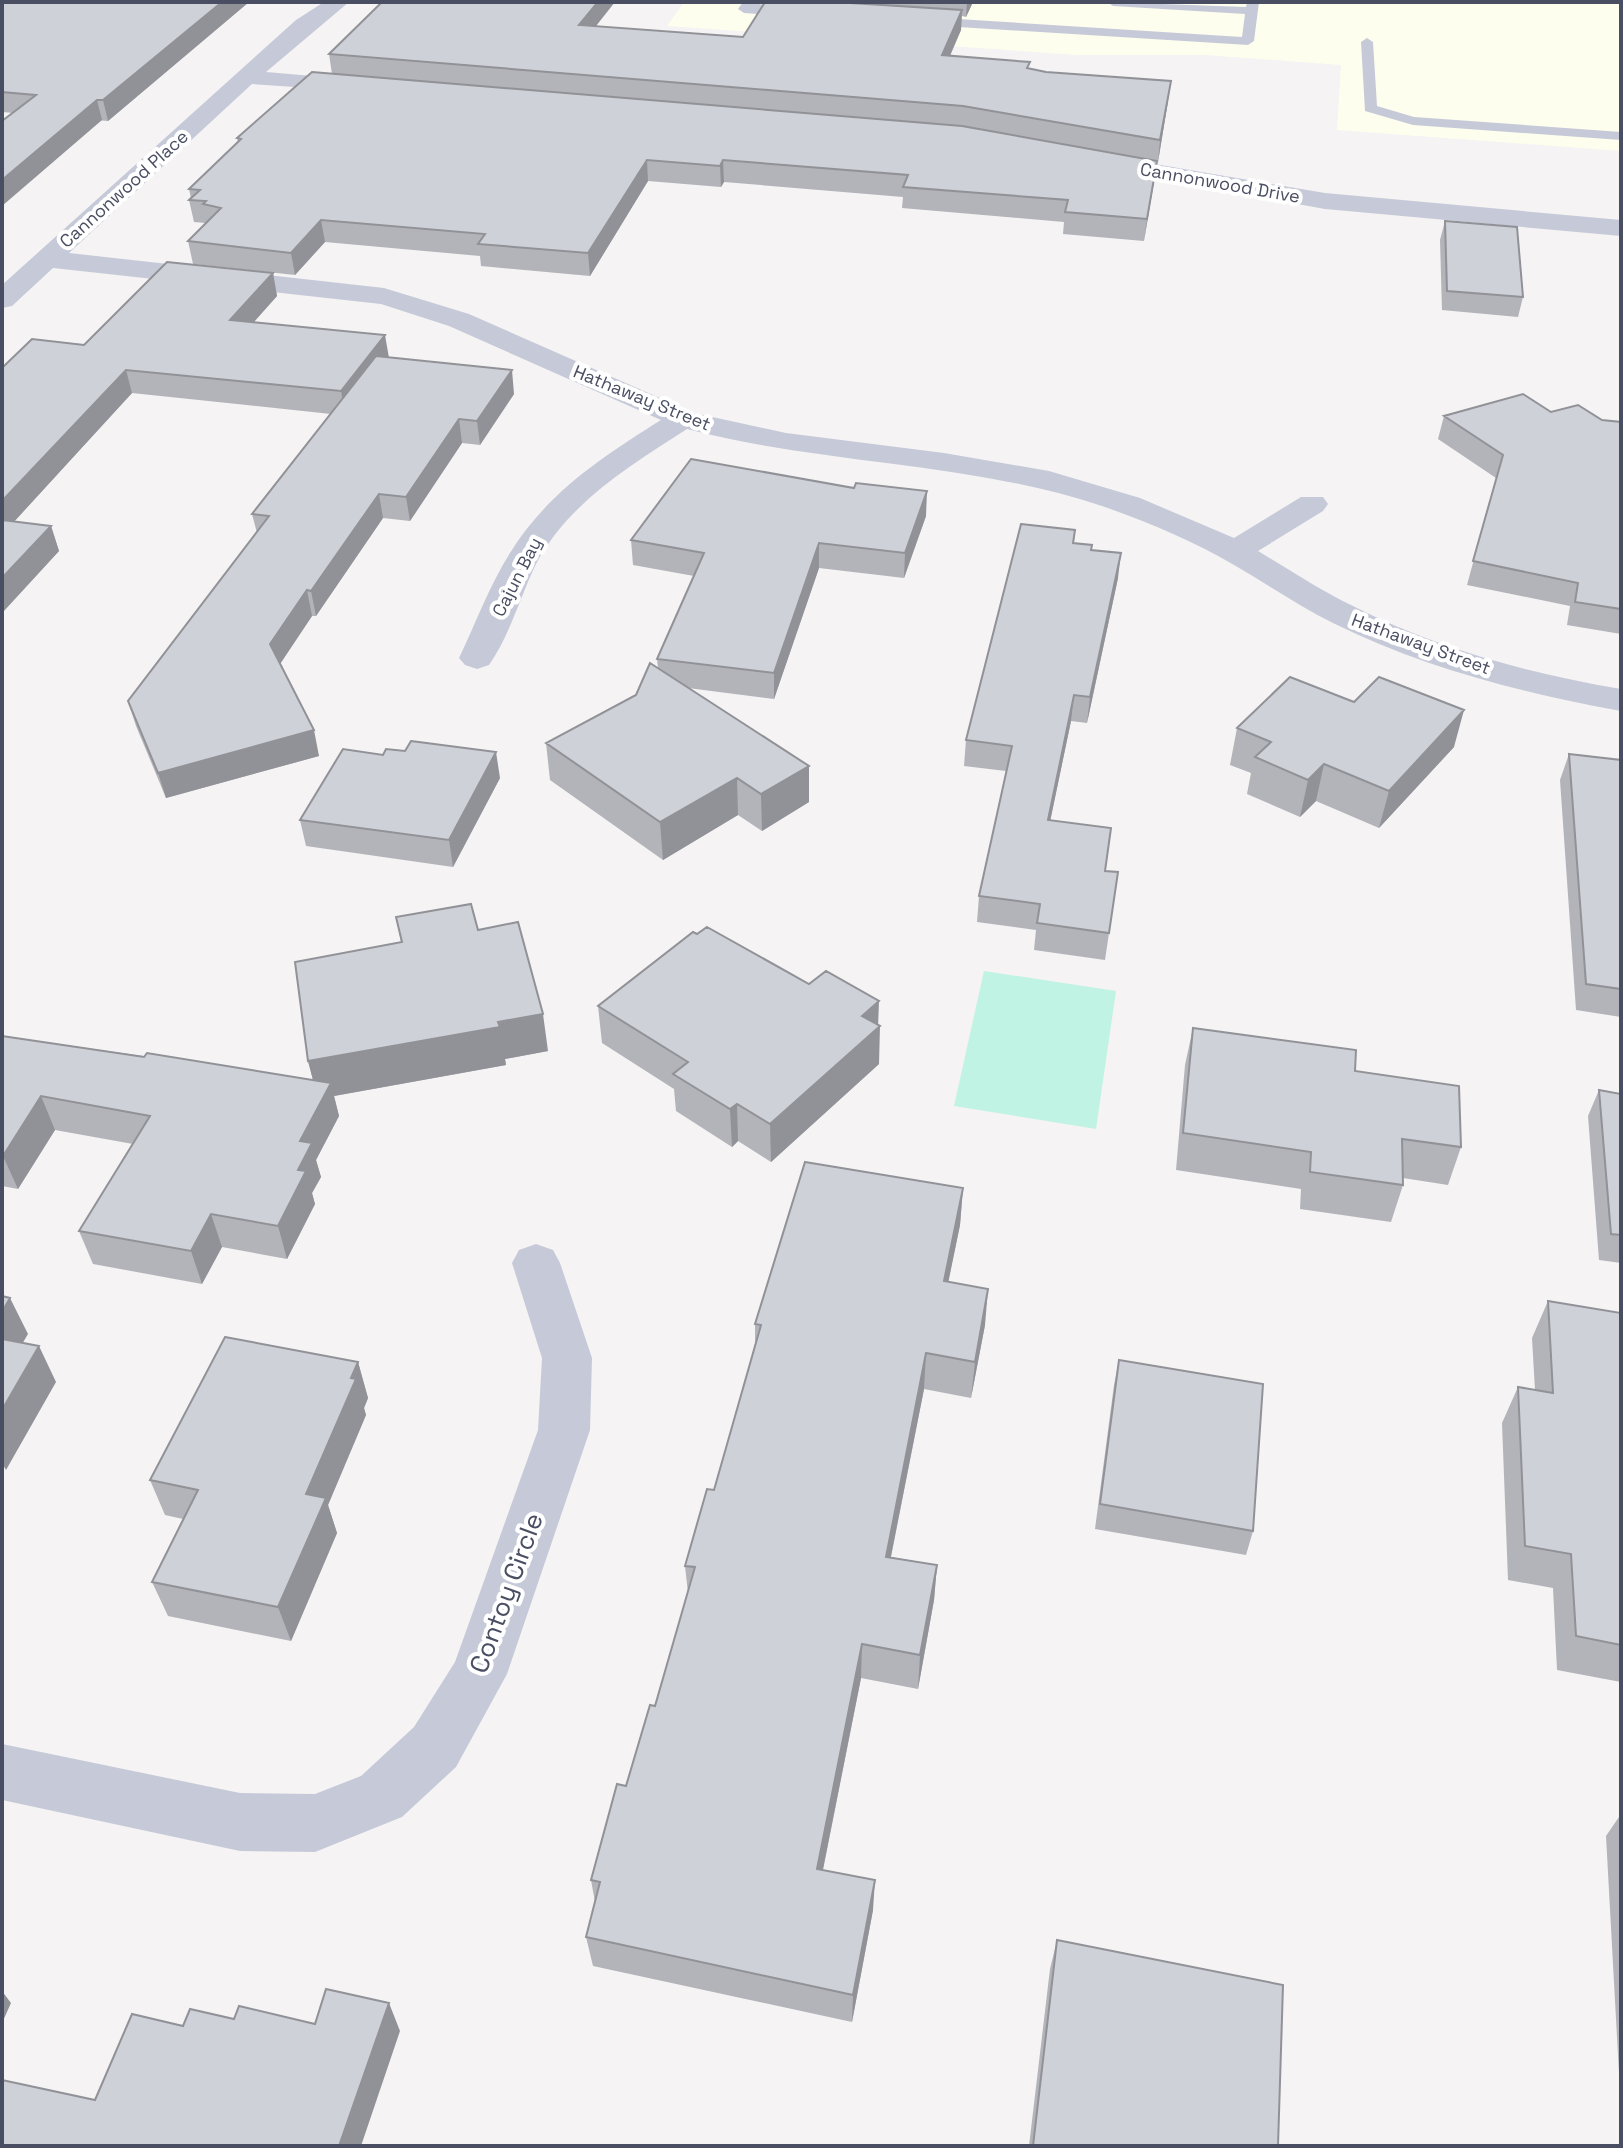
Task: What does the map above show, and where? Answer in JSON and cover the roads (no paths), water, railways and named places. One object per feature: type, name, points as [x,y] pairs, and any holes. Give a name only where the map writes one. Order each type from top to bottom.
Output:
[{"type":"street","name":"Cannonwood Place","points":[[2,300],[304,25],[338,2]]},
{"type":"street","points":[[247,77],[389,89]]},
{"type":"street","name":"Cannonwood Drive","points":[[1074,156],[1325,201],[1621,228]]},
{"type":"street","name":"Hathaway Street","points":[[48,259],[384,296],[459,320],[683,419],[765,440],[969,465],[1068,485],[1169,521],[1234,552],[1343,615],[1417,646],[1508,675],[1621,700]]},
{"type":"street","name":"Cajun Bay","points":[[477,658],[526,553],[559,508],[607,469],[683,419]]},
{"type":"street","points":[[1234,552],[1312,504]]},
{"type":"street","name":"Contoy Circle","points":[[2,1772],[240,1822],[315,1823],[381,1797],[435,1747],[479,1674],[564,1430],[567,1358],[536,1263]]},
{"type":"lane","points":[[749,2],[744,9],[805,13]]},
{"type":"lane","points":[[912,20],[1022,21],[1248,41],[1253,7],[1113,2]]},
{"type":"lane","points":[[1367,42],[1370,108],[1385,115],[1413,121],[1621,136]]}]
